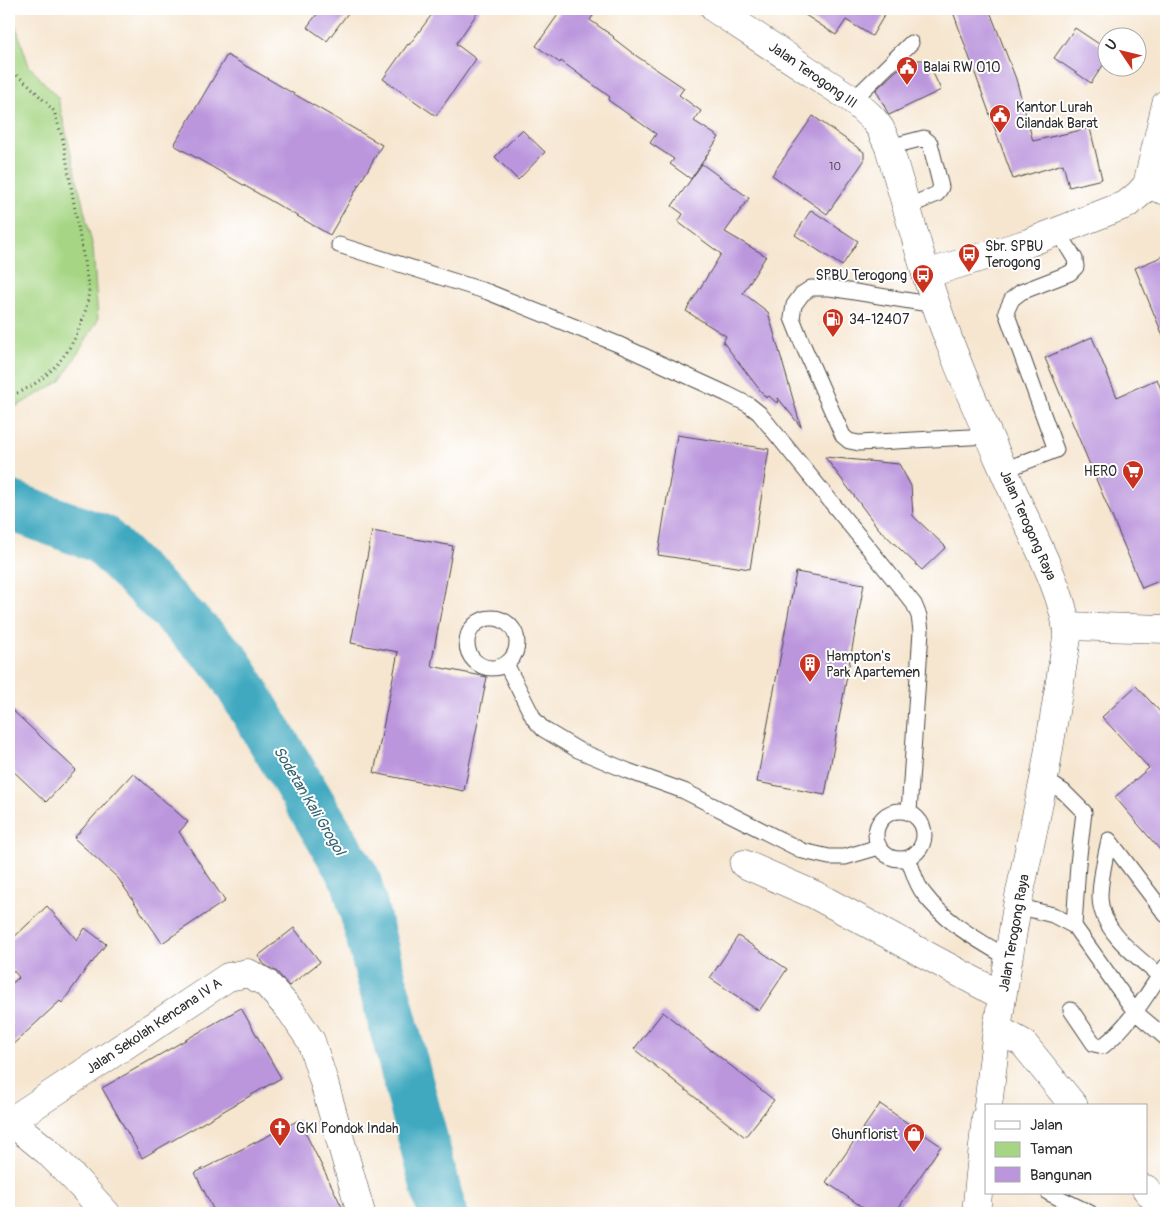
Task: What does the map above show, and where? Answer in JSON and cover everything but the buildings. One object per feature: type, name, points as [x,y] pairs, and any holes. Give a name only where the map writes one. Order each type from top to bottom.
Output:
[{"type":"street","name":"Jalan Terogong III","points":[[715,9],[853,100],[880,128],[889,147],[926,274]]},
{"type":"street","points":[[926,274],[1028,243],[1127,204],[1139,194],[1156,188],[1166,104]]},
{"type":"street","name":"Jalan Terogong Raya","points":[[926,274],[935,304],[988,436],[1054,583],[1067,626],[1067,638],[1044,780],[1008,958],[988,1104]]},
{"type":"street","points":[[1067,626],[1166,629]]},
{"type":"street","points":[[744,864],[816,896],[1002,996]]},
{"type":"street","name":"Jalan Sekolah Kencana IV A","points":[[10,1121],[228,977],[248,973],[266,983],[291,1011],[311,1042],[361,1213]]},
{"type":"street","points":[[997,1029],[1023,1043],[1072,1104]]},
{"type":"street","points":[[10,1121],[48,1152],[106,1213]]},
{"type":"street","points":[[976,1213],[984,1162],[985,1139]]},
{"type":"street","points":[[1148,1192],[1166,1212]]},
{"type":"lane","points":[[853,100],[910,43]]},
{"type":"lane","points":[[889,147],[924,138],[930,143],[941,188],[937,194],[906,207]]},
{"type":"lane","points":[[1004,470],[1056,450],[1006,312],[1012,299],[1021,292],[1070,273],[1076,267],[1075,259],[1058,231]]},
{"type":"lane","points":[[339,245],[488,292],[611,341],[727,394],[749,405],[759,413],[914,604],[919,616],[921,631],[909,812]]},
{"type":"lane","points":[[935,304],[830,288],[812,288],[802,294],[794,306],[792,318],[843,436],[849,441],[859,443],[988,436]]},
{"type":"lane","points":[[506,664],[534,718],[543,729],[578,750],[628,771],[684,791],[803,851],[829,857],[845,857],[879,847]]},
{"type":"lane","points":[[1044,780],[1064,792],[1084,812],[1074,926]]},
{"type":"lane","points":[[900,810],[909,812],[922,822],[925,831],[924,839],[921,848],[916,854],[900,860],[884,854],[879,847],[876,839],[876,830],[879,822],[885,816],[900,810]]},
{"type":"lane","points":[[1071,1010],[1094,1044],[1103,1046],[1114,1038],[1135,1012],[1163,971],[1132,951],[1114,932],[1103,915],[1100,899],[1102,872],[1109,840],[1166,915]]},
{"type":"lane","points":[[908,858],[923,893],[948,919],[1008,958]]},
{"type":"lane","points":[[1017,906],[1053,915],[1074,926],[1135,1012],[1166,1038]]},
{"type":"lane","points":[[1051,1194],[1090,1213]]},
{"type":"path","points":[[9,69],[29,85],[54,111],[63,140],[89,290],[84,318],[61,360],[32,385],[9,396]]},
{"type":"green space","points":[[9,9],[29,66],[58,98],[93,248],[98,320],[61,381],[17,406],[9,406]]},
{"type":"waterway","name":"Sodetan Kali Grogol","points":[[9,505],[101,539],[226,662],[356,880],[442,1213]]},
{"type":"place","name":"Balai RW 010","points":[[907,86]]},
{"type":"place","name":"Kantor Lurah Cilandak Barat","points":[[1000,134]]},
{"type":"place","name":"Sbr. SPBU Terogong","points":[[969,273]]},
{"type":"place","name":"SPBU Terogong","points":[[923,294]]},
{"type":"place","name":"34-12407","points":[[833,338]]},
{"type":"place","name":"HERO","points":[[1133,490]]},
{"type":"place","name":"Hampton's Park Apartemen","points":[[810,683]]},
{"type":"place","name":"GKI Pondok Indah","points":[[280,1147]]},
{"type":"place","name":"Ghunflorist","points":[[914,1153]]}]
